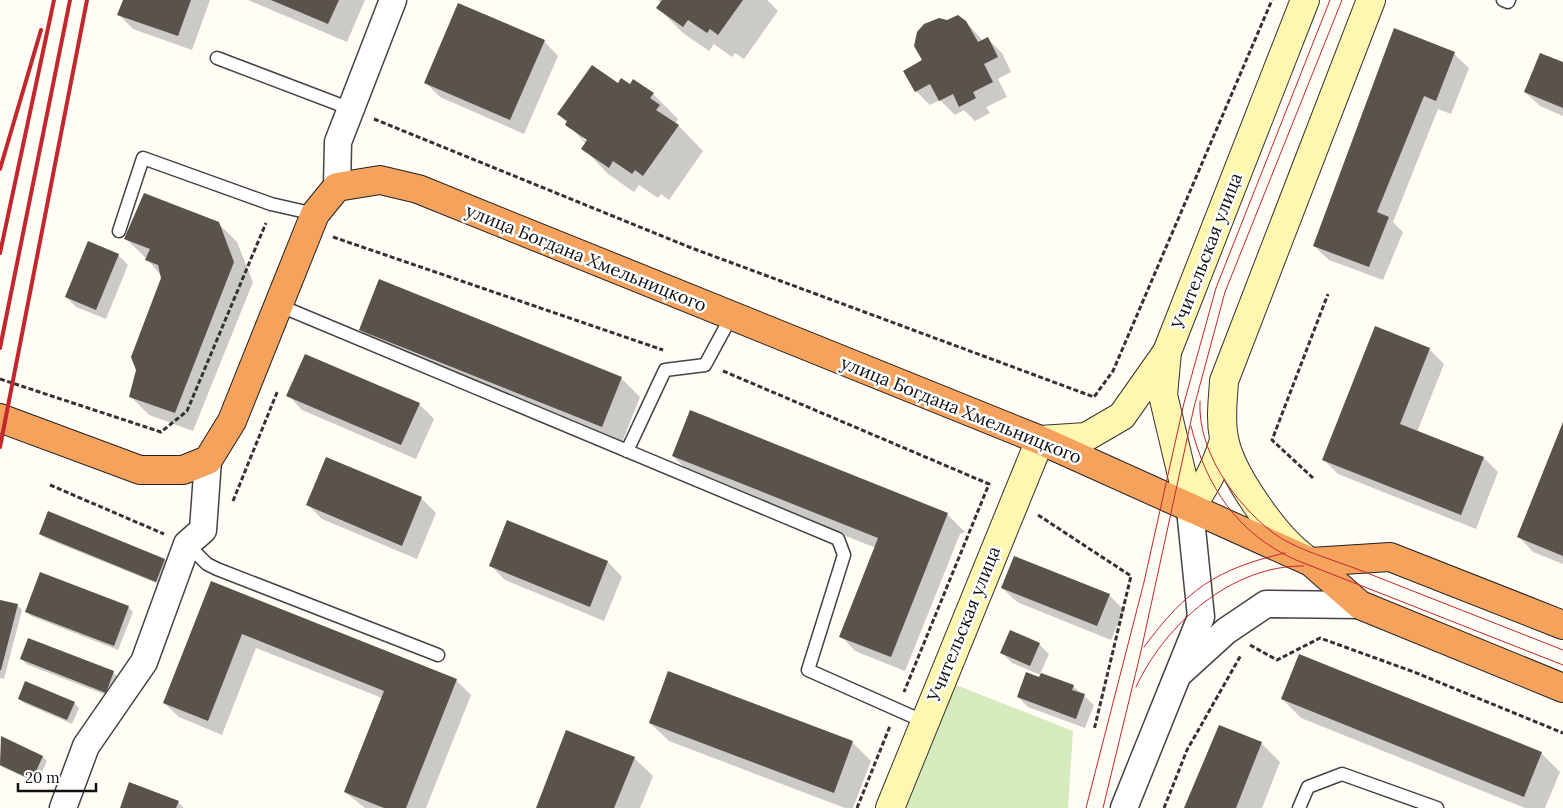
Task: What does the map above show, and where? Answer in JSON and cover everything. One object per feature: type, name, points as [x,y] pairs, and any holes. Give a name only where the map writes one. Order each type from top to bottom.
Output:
[{"type":"highway","name":"улица Богдана Хмельницкого","points":[[337,187],[380,180],[418,190],[1040,440],[1310,562],[1360,605],[1563,688]]},
{"type":"highway","points":[[0,418],[140,470],[183,470],[208,460],[232,421],[315,214],[337,187]]},
{"type":"highway","name":"улица Богдана Хмельницкого","points":[[1310,562],[1390,557],[1563,625]]},
{"type":"main road","name":"Учительская улица","points":[[1190,509],[1163,395],[1167,352],[1306,0]]},
{"type":"main road","points":[[1310,562],[1287,545],[1265,517],[1241,480],[1224,440],[1222,419],[1224,381],[1371,0]]},
{"type":"main road","points":[[1040,440],[1086,437],[1122,416],[1167,352]]},
{"type":"main road","name":"Учительская улица","points":[[890,808],[1040,440]]},
{"type":"main road","points":[[1190,509],[1213,473],[1224,440]]},
{"type":"street","points":[[337,187],[338,142],[393,0]]},
{"type":"street","points":[[63,808],[86,746],[144,662],[187,544],[203,530],[208,460]]},
{"type":"street","name":"Учительская улица","points":[[1124,808],[1201,616],[1190,509]]},
{"type":"street","points":[[1176,677],[1226,630],[1266,604],[1360,605]]},
{"type":"lane","points":[[1503,0],[1508,2],[1509,0]]},
{"type":"lane","points":[[217,58],[350,109]]},
{"type":"lane","points":[[119,231],[143,158],[271,204],[315,214]]},
{"type":"lane","points":[[278,305],[838,539],[844,555],[808,670],[925,722]]},
{"type":"lane","points":[[628,451],[665,370],[705,365],[731,317]]},
{"type":"lane","points":[[187,544],[207,564],[438,655]]},
{"type":"lane","points":[[1299,808],[1308,787],[1342,774],[1437,808]]},
{"type":"path","points":[[350,109],[689,247],[1094,397],[1113,370],[1272,0]]},
{"type":"path","points":[[1313,478],[1272,440],[1328,294]]},
{"type":"path","points":[[229,509],[278,390]]},
{"type":"path","points":[[989,484],[1015,499],[1131,576],[1094,730]]},
{"type":"path","points":[[50,485],[187,544]]},
{"type":"path","points":[[1247,644],[1278,660],[1320,638],[1414,672],[1563,733]]},
{"type":"path","points":[[1164,808],[1187,750],[1242,652]]},
{"type":"green space","points":[[956,685],[1073,731],[1068,808],[906,808]]},
{"type":"building","points":[[123,0],[191,0],[178,36],[117,15]]},
{"type":"building","points":[[271,0],[339,0],[328,24]]},
{"type":"building","points":[[662,0],[743,0],[718,35],[710,29],[707,33],[688,20],[683,27],[656,8]]},
{"type":"building","points":[[458,3],[545,40],[510,120],[424,83]]},
{"type":"building","points":[[958,15],[966,21],[978,42],[988,37],[998,57],[984,64],[993,82],[973,92],[976,98],[959,107],[953,94],[939,101],[930,84],[915,92],[903,71],[922,60],[914,46],[917,32],[924,24],[939,18],[947,20]]},
{"type":"building","points":[[1394,28],[1455,52],[1436,101],[1424,96],[1377,212],[1389,217],[1369,267],[1313,246]]},
{"type":"building","points":[[1540,53],[1563,62],[1563,108],[1524,92]]},
{"type":"building","points":[[592,65],[618,83],[621,78],[630,84],[633,79],[654,93],[650,98],[660,105],[656,110],[679,125],[643,176],[635,170],[632,174],[613,161],[609,168],[581,149],[587,140],[565,125],[567,121],[557,114]]},
{"type":"building","points":[[144,193],[219,222],[234,262],[175,413],[129,397],[136,370],[131,357],[161,278],[158,265],[145,260],[150,249],[124,239]]},
{"type":"building","points":[[88,241],[119,254],[96,310],[65,297]]},
{"type":"building","points":[[379,279],[622,377],[602,427],[359,330]]},
{"type":"building","points":[[1375,326],[1430,348],[1400,424],[1484,457],[1461,515],[1322,460]]},
{"type":"building","points":[[305,354],[420,403],[401,445],[286,396]]},
{"type":"building","points":[[690,410],[948,513],[891,657],[839,637],[878,538],[672,456]]},
{"type":"building","points":[[1563,422],[1563,556],[1517,537]]},
{"type":"building","points":[[326,457],[422,497],[402,546],[306,505]]},
{"type":"building","points":[[48,511],[165,559],[156,582],[39,534]]},
{"type":"building","points":[[507,520],[608,561],[590,607],[489,566]]},
{"type":"building","points":[[1014,556],[1110,594],[1097,626],[1001,588]]},
{"type":"building","points":[[40,572],[129,606],[114,646],[25,612]]},
{"type":"building","points":[[211,581],[457,679],[406,808],[384,808],[344,792],[384,691],[242,634],[208,721],[163,703]]},
{"type":"building","points":[[0,600],[18,604],[1,670],[0,670]]},
{"type":"building","points":[[1010,630],[1040,643],[1030,666],[1000,653]]},
{"type":"building","points":[[28,638],[114,671],[106,693],[20,659]]},
{"type":"building","points":[[1299,654],[1542,752],[1524,797],[1281,699]]},
{"type":"building","points":[[668,671],[853,741],[834,793],[649,723]]},
{"type":"building","points":[[1026,672],[1039,677],[1041,673],[1074,685],[1072,690],[1085,694],[1076,719],[1017,697]]},
{"type":"building","points":[[25,681],[75,702],[67,720],[18,699]]},
{"type":"building","points":[[1219,725],[1262,742],[1236,808],[1184,808]]},
{"type":"building","points":[[566,730],[635,757],[614,808],[536,808]]},
{"type":"building","points":[[1,736],[43,756],[32,780],[0,765]]},
{"type":"building","points":[[129,782],[179,801],[176,808],[120,808]]},
{"type":"tram line","points":[[1086,808],[1144,582],[1184,403],[1216,288],[1330,0]]},
{"type":"tram line","points":[[1103,808],[1141,651],[1194,407],[1225,292],[1342,0]]},
{"type":"tram line","points":[[1200,401],[1201,420],[1205,438],[1221,474],[1245,506],[1272,532],[1303,549],[1563,650]]},
{"type":"tram line","points":[[1191,426],[1197,448],[1206,469],[1227,506],[1257,537],[1275,549],[1296,560],[1563,665]]},
{"type":"tram line","points":[[1144,647],[1174,611],[1189,596],[1204,585],[1240,566],[1285,553]]},
{"type":"tram line","points":[[1136,687],[1164,641],[1204,602],[1227,587],[1251,576],[1277,568],[1304,566]]},
{"type":"railway","points":[[0,253],[54,0]]},
{"type":"railway","points":[[0,348],[70,0]]},
{"type":"railway","points":[[0,447],[87,0]]},
{"type":"railway","points":[[0,169],[41,30]]}]
